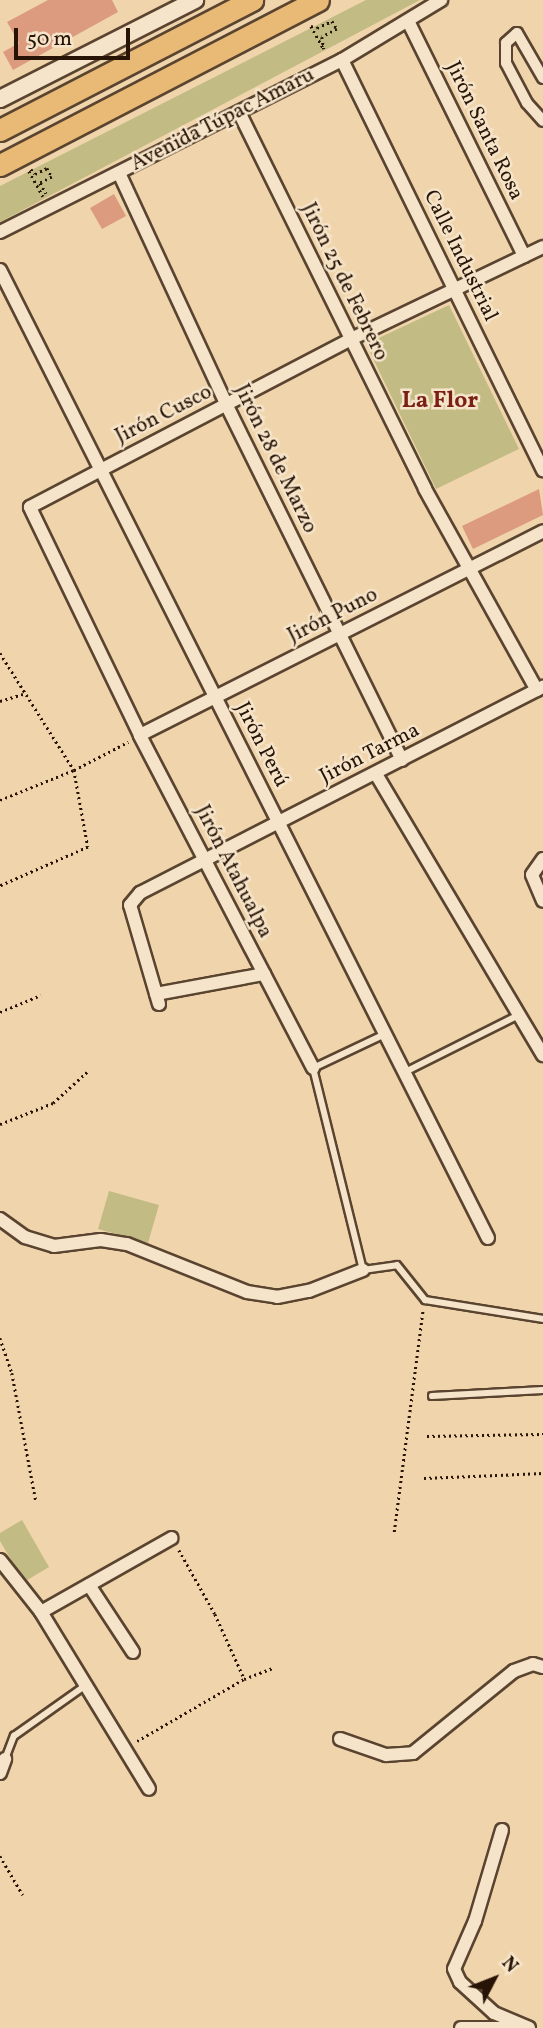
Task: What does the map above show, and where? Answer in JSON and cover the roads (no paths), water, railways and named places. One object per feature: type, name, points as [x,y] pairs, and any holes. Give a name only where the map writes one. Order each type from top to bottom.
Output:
[{"type":"highway","points":[[0,130],[252,0]]},
{"type":"highway","points":[[0,165],[318,0]]},
{"type":"street","points":[[0,99],[195,0]]},
{"type":"street","name":"Avenida Túpac Amaru","points":[[0,232],[342,60],[409,23],[441,0]]},
{"type":"street","name":"Jirón Santa Rosa","points":[[409,23],[524,256]]},
{"type":"street","points":[[543,78],[517,33],[506,43],[506,63],[527,103],[543,121]]},
{"type":"street","name":"Calle Industrial","points":[[342,60],[543,470]]},
{"type":"street","name":"Jirón 25 de Febrero","points":[[239,112],[427,493],[540,689]]},
{"type":"street","name":"Jirón 28 de Marzo","points":[[119,173],[226,404],[402,760]]},
{"type":"street","name":"Jirón Cusco","points":[[30,507],[351,339],[543,247]]},
{"type":"street","name":"Jirón Perú","points":[[0,270],[488,1238]]},
{"type":"street","name":"Jirón Atahualpa","points":[[30,507],[140,735],[313,1068]]},
{"type":"street","name":"Jirón Puno","points":[[140,735],[543,531]]},
{"type":"street","name":"Jirón Tarma","points":[[264,974],[158,999],[130,905],[140,893],[540,689]]},
{"type":"street","points":[[376,774],[543,1055]]},
{"type":"street","points":[[543,859],[532,874],[543,901]]},
{"type":"street","points":[[0,1219],[25,1237],[44,1243],[101,1240],[127,1244],[247,1292],[277,1297],[309,1291],[363,1270]]},
{"type":"street","points":[[41,1612],[172,1538]]},
{"type":"street","points":[[0,1560],[41,1612],[149,1789]]},
{"type":"street","points":[[89,1585],[133,1651]]},
{"type":"street","points":[[340,1738],[386,1755],[413,1753],[514,1671],[534,1664],[543,1667]]},
{"type":"street","points":[[0,1773],[5,1759]]},
{"type":"street","points":[[502,1829],[475,1921],[454,1969],[460,1982],[494,2013],[529,2028]]},
{"type":"street","points":[[461,2028],[520,2028]]},
{"type":"lane","points":[[404,1072],[519,1015]]},
{"type":"lane","points":[[313,1068],[385,1034]]},
{"type":"lane","name":"Jirón Atahualpa","points":[[313,1068],[363,1270]]},
{"type":"lane","points":[[363,1270],[397,1265],[425,1300],[543,1319]]},
{"type":"lane","points":[[432,1396],[543,1390]]},
{"type":"lane","points":[[5,1759],[14,1736],[87,1685]]},
{"type":"district","name":"La Flor","points":[[440,401]]}]
